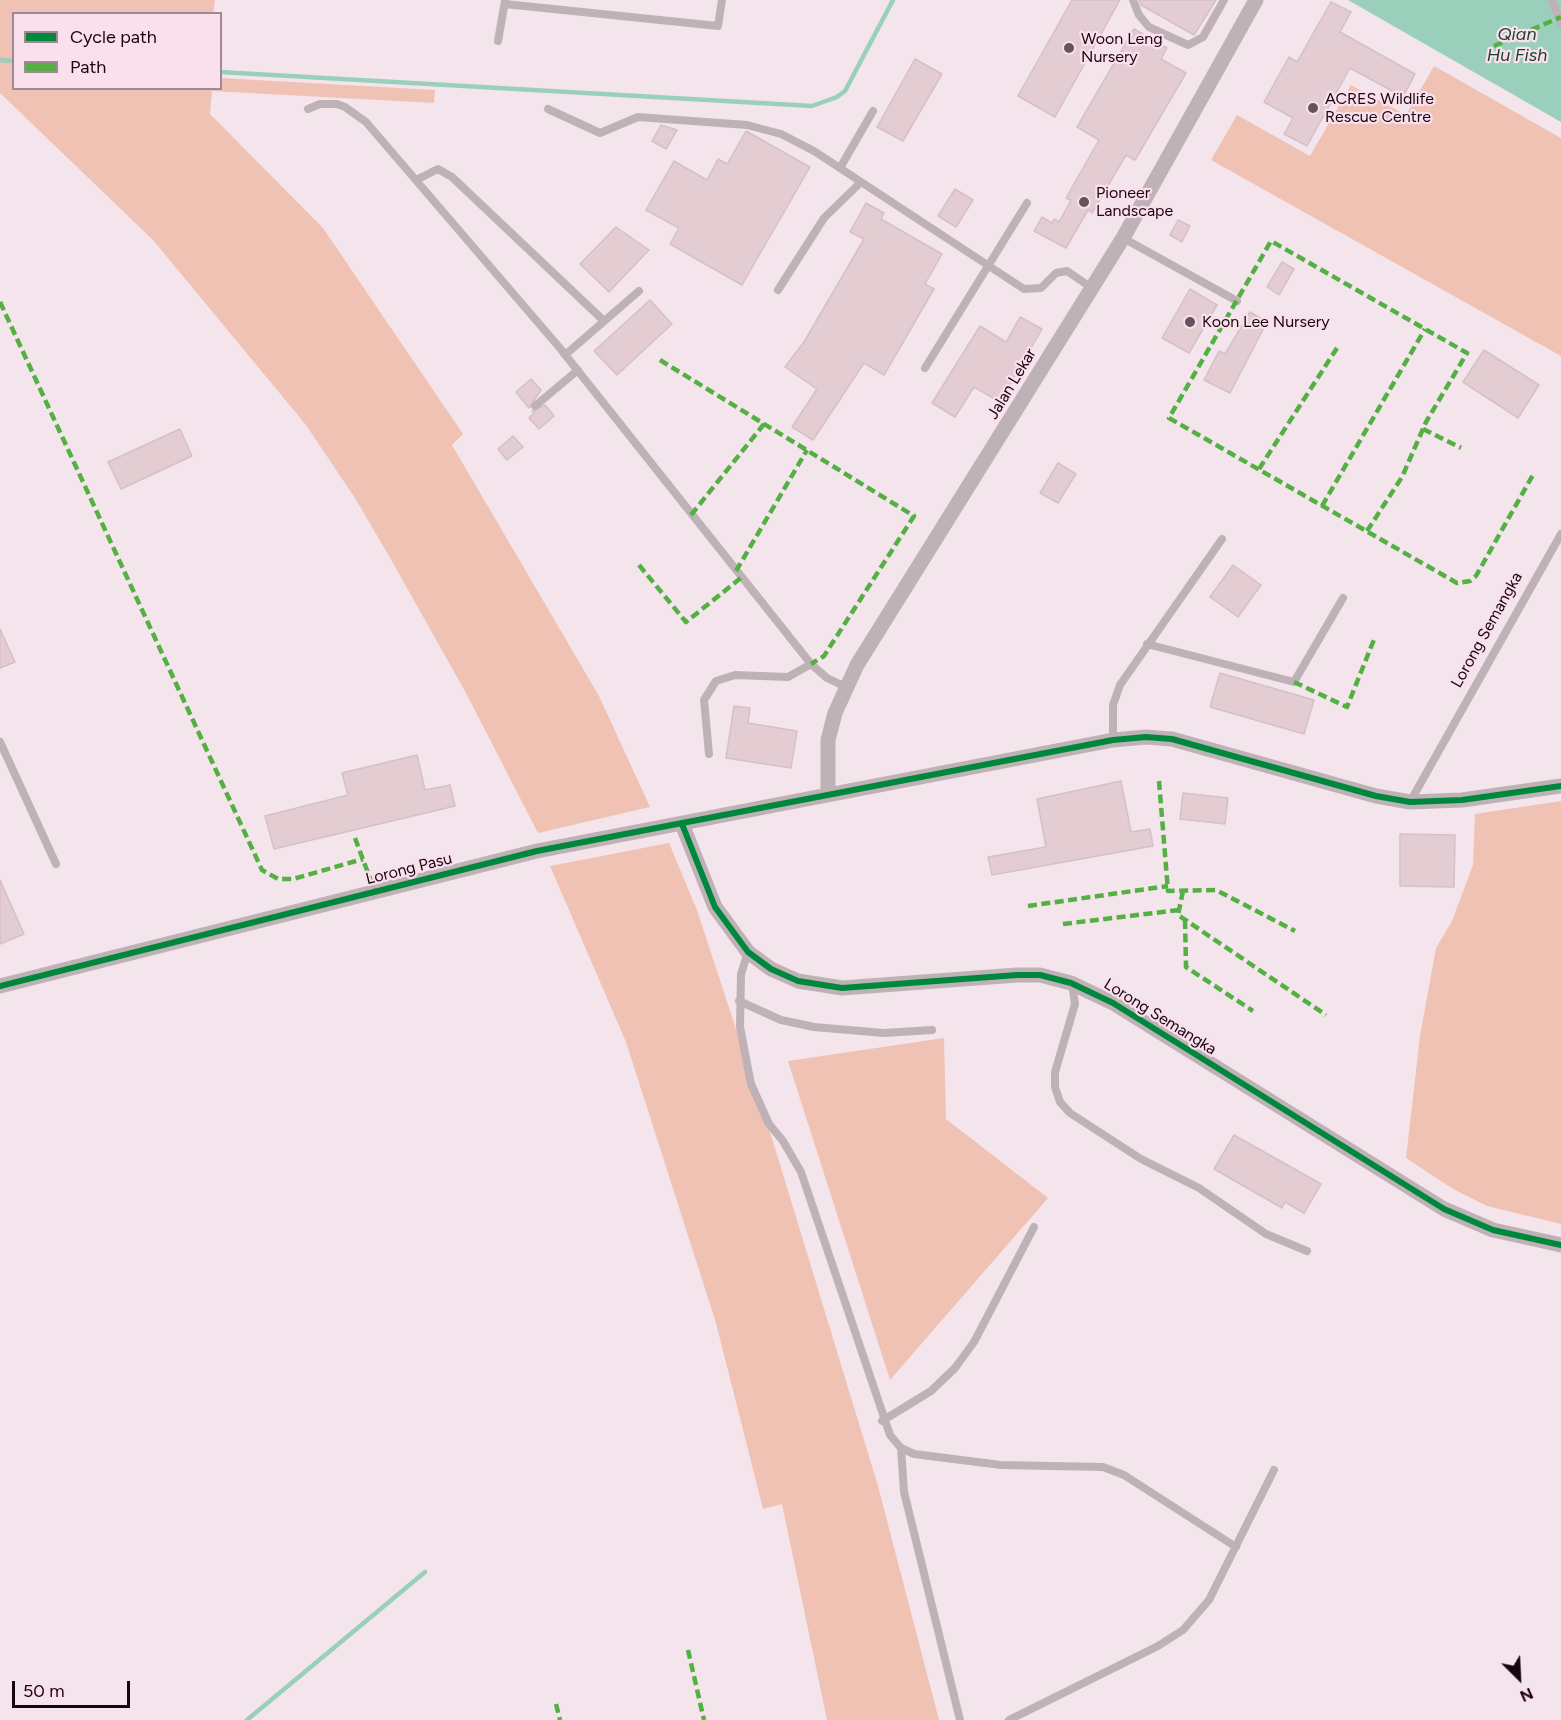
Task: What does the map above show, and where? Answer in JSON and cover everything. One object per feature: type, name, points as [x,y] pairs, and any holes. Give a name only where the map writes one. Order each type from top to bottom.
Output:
[{"type":"street","name":"Jalan Lekar","points":[[828,795],[828,740],[835,713],[846,687],[1123,237],[1256,0]]},
{"type":"street","points":[[828,795],[1113,740],[1146,737],[1200,745],[1377,796],[1410,802],[1462,800],[1561,786]]},
{"type":"street","name":"Lorong Pasu","points":[[0,986],[537,851],[828,795]]},
{"type":"street","name":"Lorong Semangka","points":[[682,824],[716,907],[748,952],[771,969],[798,981],[842,988],[1017,975],[1040,975],[1071,983],[1113,1003],[1437,1205],[1493,1230],[1561,1245]]},
{"type":"lane","points":[[498,41],[505,2],[718,26],[722,0]]},
{"type":"lane","points":[[1133,0],[1139,15],[1149,27],[1188,45],[1203,37],[1224,0]]},
{"type":"lane","points":[[1552,0],[1561,23]]},
{"type":"lane","points":[[308,109],[329,103],[345,107],[366,122],[578,370],[811,664],[827,678],[846,687]]},
{"type":"lane","points":[[548,109],[600,133],[638,117],[747,125],[781,134],[814,151],[988,266],[1029,290],[1041,288],[1056,273],[1067,271],[1092,288]]},
{"type":"lane","points":[[840,168],[873,111]]},
{"type":"lane","points":[[416,180],[438,169],[452,177],[604,321]]},
{"type":"lane","points":[[778,290],[825,218],[861,182]]},
{"type":"lane","points":[[925,368],[1027,203]]},
{"type":"lane","points":[[1123,237],[1237,301]]},
{"type":"lane","points":[[565,355],[639,291]]},
{"type":"lane","points":[[535,406],[578,370]]},
{"type":"lane","name":"Lorong Semangka","points":[[1410,802],[1561,534]]},
{"type":"lane","points":[[1113,740],[1115,695],[1222,539]]},
{"type":"lane","points":[[1148,644],[1294,682],[1343,598]]},
{"type":"lane","points":[[709,754],[704,700],[716,681],[735,675],[788,677],[811,664]]},
{"type":"lane","points":[[0,742],[56,864]]},
{"type":"lane","points":[[748,952],[741,974],[739,1001],[744,1059],[751,1084],[769,1124],[783,1141],[801,1172],[882,1421],[890,1436],[901,1448],[914,1454],[1001,1465],[1103,1467],[1124,1475],[1236,1547]]},
{"type":"lane","points":[[1071,983],[1075,1004],[1055,1072],[1060,1102],[1070,1113],[1141,1159],[1199,1188],[1266,1234],[1307,1251]]},
{"type":"lane","points":[[739,1001],[782,1020],[814,1027],[884,1033],[932,1030]]},
{"type":"lane","points":[[882,1421],[931,1391],[955,1368],[974,1342],[1034,1227]]},
{"type":"lane","points":[[901,1448],[904,1492],[960,1720]]},
{"type":"lane","points":[[1010,1720],[1158,1646],[1184,1630],[1209,1600],[1274,1470]]},
{"type":"shaded area","points":[[0,0],[215,0],[213,12],[12,12],[12,90],[222,90],[222,78],[435,90],[434,103],[212,91],[210,114],[323,228],[463,434],[452,445],[599,696],[650,807],[538,833],[467,695],[393,563],[355,498],[306,425],[153,240],[0,93]]},
{"type":"shaded area","points":[[1434,66],[1561,138],[1561,356],[1211,160],[1237,115],[1310,156],[1351,85],[1406,115]]},
{"type":"shaded area","points":[[1561,801],[1561,1224],[1487,1206],[1453,1189],[1406,1158],[1420,1036],[1436,948],[1452,921],[1473,865],[1475,814]]},
{"type":"shaded area","points":[[669,843],[697,910],[775,1148],[878,1486],[939,1720],[827,1720],[782,1504],[763,1509],[716,1323],[626,1042],[550,866]]},
{"type":"shaded area","points":[[944,1038],[946,1119],[1048,1198],[890,1380],[788,1061]]},
{"type":"water","name":"Qian Hu Fish","points":[[1348,0],[1561,0],[1561,122]]},
{"type":"building","name":"Woon Leng Nursery","points":[[1072,0],[1120,0],[1055,117],[1018,96]]},
{"type":"building","points":[[1139,0],[1216,0],[1194,35],[1141,5]]},
{"type":"building","points":[[1331,2],[1351,12],[1340,32],[1415,74],[1403,97],[1350,68],[1307,146],[1284,134],[1293,118],[1264,102],[1289,57],[1297,62]]},
{"type":"building","points":[[1134,29],[1167,48],[1161,59],[1186,73],[1135,160],[1126,155],[1092,213],[1088,210],[1066,248],[1034,231],[1042,217],[1052,223],[1054,219],[1059,222],[1071,200],[1066,198],[1099,140],[1077,127]]},
{"type":"building","points":[[915,59],[942,74],[903,141],[877,127]]},
{"type":"building","points":[[661,125],[677,130],[666,149],[652,141]]},
{"type":"building","points":[[746,131],[810,167],[742,285],[670,244],[679,228],[646,210],[674,161],[707,180],[718,159],[727,164]]},
{"type":"building","points":[[955,189],[973,200],[956,227],[938,216]]},
{"type":"building","points":[[866,203],[884,213],[881,219],[942,254],[925,284],[934,289],[884,375],[864,363],[813,440],[792,427],[817,389],[785,367],[804,342],[864,239],[850,232]]},
{"type":"building","points":[[1178,220],[1190,226],[1182,242],[1170,235]]},
{"type":"building","points":[[616,227],[649,250],[609,292],[580,264]]},
{"type":"building","points":[[1282,262],[1294,269],[1279,295],[1267,287]]},
{"type":"building","name":"Koon Lee Nursery","points":[[1190,289],[1217,305],[1189,353],[1162,338]]},
{"type":"building","points":[[650,300],[672,324],[617,375],[594,351]]},
{"type":"building","points":[[1250,312],[1267,322],[1230,393],[1204,380],[1219,351],[1225,354]]},
{"type":"building","points":[[1020,317],[1042,329],[1000,402],[974,387],[955,417],[932,403],[980,326],[1006,342]]},
{"type":"building","points":[[1484,350],[1539,385],[1518,418],[1463,382]]},
{"type":"building","points":[[531,379],[541,390],[529,408],[516,392]]},
{"type":"building","points":[[545,405],[554,416],[539,429],[529,418],[534,413],[532,411]]},
{"type":"building","points":[[180,429],[192,456],[121,489],[108,462]]},
{"type":"building","points":[[513,436],[523,447],[507,460],[498,449]]},
{"type":"building","points":[[1058,463],[1076,474],[1058,503],[1040,493]]},
{"type":"building","points":[[1233,565],[1261,585],[1238,617],[1210,597]]},
{"type":"building","points":[[0,629],[15,662],[0,668]]},
{"type":"building","points":[[1220,673],[1314,700],[1304,734],[1210,707]]},
{"type":"building","points":[[734,706],[750,708],[748,723],[797,731],[791,768],[726,758]]},
{"type":"building","points":[[417,755],[425,790],[450,785],[455,806],[274,849],[265,816],[348,795],[342,773]]},
{"type":"building","points":[[1121,781],[1131,832],[1150,829],[1153,846],[992,875],[988,857],[1046,847],[1037,799]]},
{"type":"building","points":[[1183,793],[1228,798],[1225,824],[1180,819]]},
{"type":"building","points":[[1400,834],[1455,835],[1454,887],[1400,886]]},
{"type":"building","points":[[0,880],[24,934],[0,944]]},
{"type":"building","points":[[1234,1135],[1321,1184],[1304,1213],[1285,1202],[1282,1208],[1214,1169]]},
{"type":"waterway","points":[[222,72],[812,106],[837,97],[845,91],[893,0]]},
{"type":"waterway","points":[[0,60],[12,61]]},
{"type":"waterway","points":[[247,1720],[425,1572]]},
{"type":"marked path","points":[[1494,46],[1561,17]]},
{"type":"marked path","points":[[1367,531],[1402,477],[1426,422],[1467,353],[1271,241],[1169,418],[1457,583],[1470,581],[1476,576],[1534,473]]},
{"type":"marked path","points":[[0,302],[262,870],[278,879],[293,879],[363,859]]},
{"type":"marked path","points":[[1322,506],[1425,329]]},
{"type":"marked path","points":[[1259,469],[1337,348]]},
{"type":"marked path","points":[[660,360],[914,516],[824,656],[811,664]]},
{"type":"marked path","points":[[691,515],[764,424]]},
{"type":"marked path","points":[[1423,429],[1461,448]]},
{"type":"marked path","points":[[736,571],[807,450]]},
{"type":"marked path","points":[[639,565],[686,622],[742,577]]},
{"type":"marked path","points":[[1294,682],[1347,707],[1375,637]]},
{"type":"marked path","points":[[1159,781],[1168,891],[1216,890],[1295,931]]},
{"type":"marked path","points":[[355,838],[375,892]]},
{"type":"marked path","points":[[1028,906],[1168,886]]},
{"type":"marked path","points":[[1183,891],[1178,915],[1326,1015]]},
{"type":"marked path","points":[[1063,924],[1179,910]]},
{"type":"marked path","points":[[1185,920],[1186,967],[1253,1011]]},
{"type":"marked path","points":[[688,1650],[704,1720]]},
{"type":"marked path","points":[[556,1704],[560,1720]]},
{"type":"cycle path","points":[[0,986],[537,851],[1113,740],[1146,737],[1172,739],[1376,796],[1410,802],[1462,800],[1561,786]]},
{"type":"cycle path","points":[[682,824],[715,907],[748,952],[771,969],[798,981],[842,988],[1017,975],[1040,975],[1071,983],[1113,1003],[1444,1209],[1493,1230],[1561,1245]]},
{"type":"place","name":"Woon Leng Nursery","points":[[1069,48]]},
{"type":"place","name":"ACRES Wildlife Rescue Centre","points":[[1313,108]]},
{"type":"place","name":"Pioneer Landscape","points":[[1084,202]]},
{"type":"place","name":"Koon Lee Nursery","points":[[1190,322]]}]
